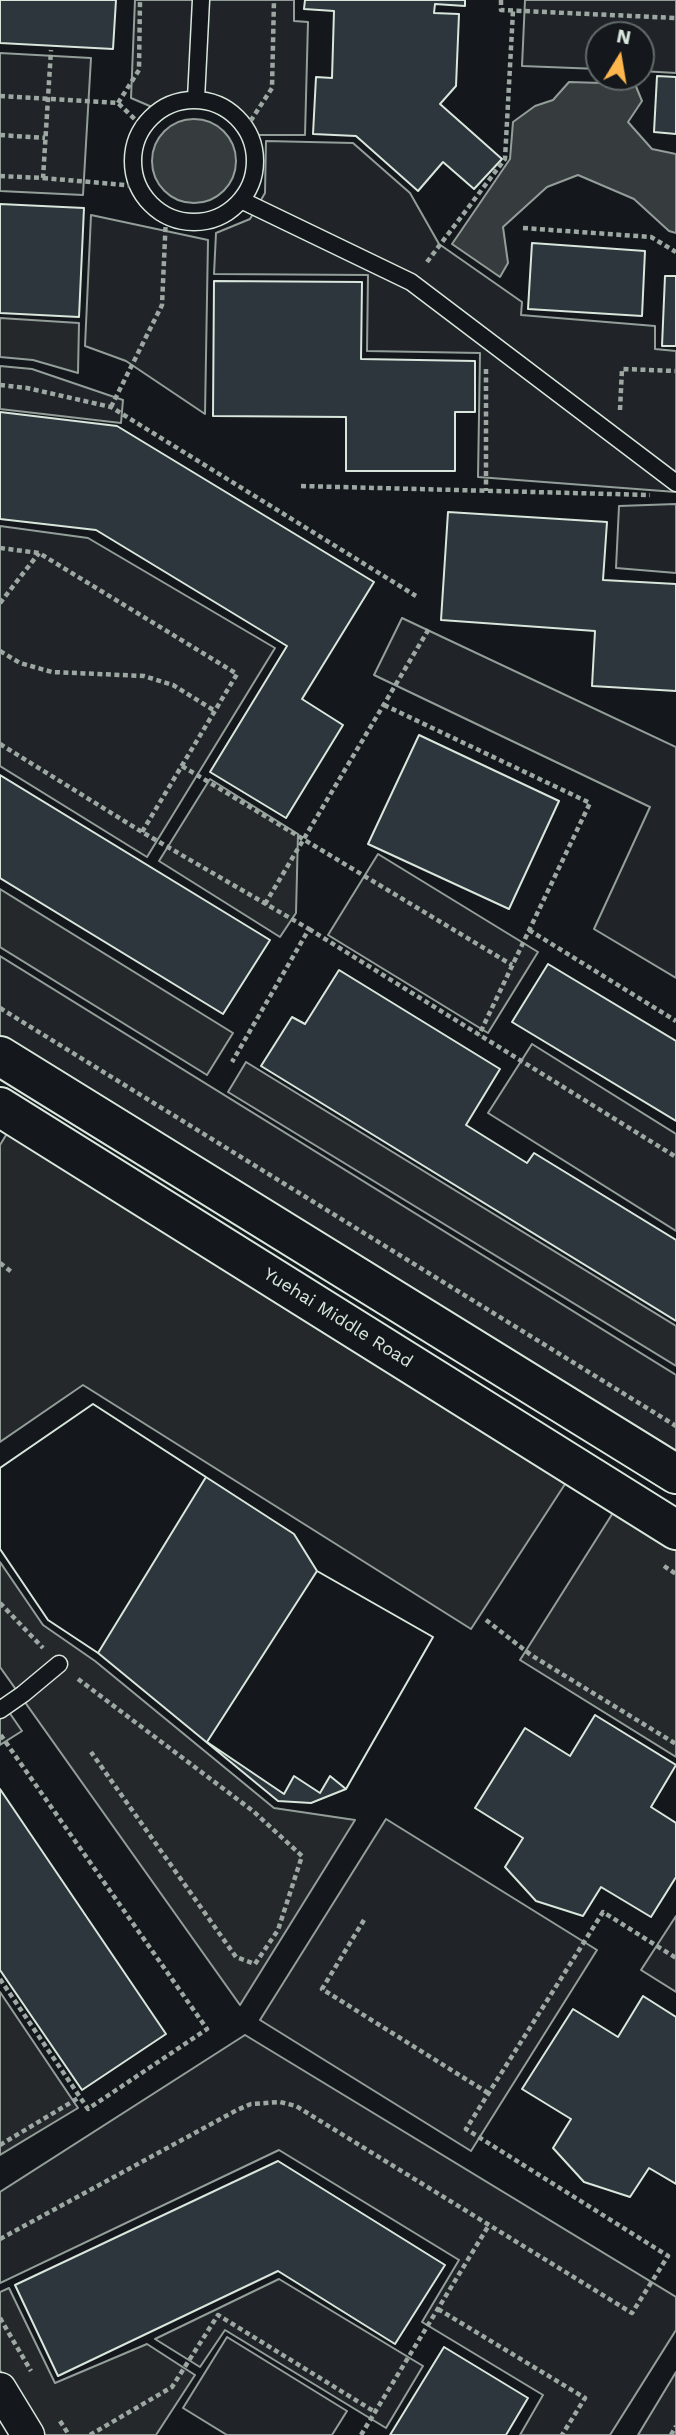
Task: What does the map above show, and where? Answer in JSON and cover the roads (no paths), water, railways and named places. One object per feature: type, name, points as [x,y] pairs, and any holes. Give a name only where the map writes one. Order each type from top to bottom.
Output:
[{"type":"highway","points":[[0,1056],[676,1474]]},
{"type":"highway","name":"Yuehai Middle Road","points":[[0,1107],[676,1530]]},
{"type":"street","points":[[0,2389],[28,2435]]},
{"type":"lane","points":[[196,99],[201,0]]},
{"type":"lane","points":[[196,99],[215,103],[232,113],[246,128],[254,145],[255,164],[251,183],[241,200],[226,213],[206,221],[186,222],[166,216],[149,203],[137,186],[132,165],[134,145],[142,126],[157,111],[176,102],[196,99]]},
{"type":"lane","points":[[241,200],[411,282],[676,483]]},
{"type":"lane","points":[[0,1710],[59,1664]]}]
